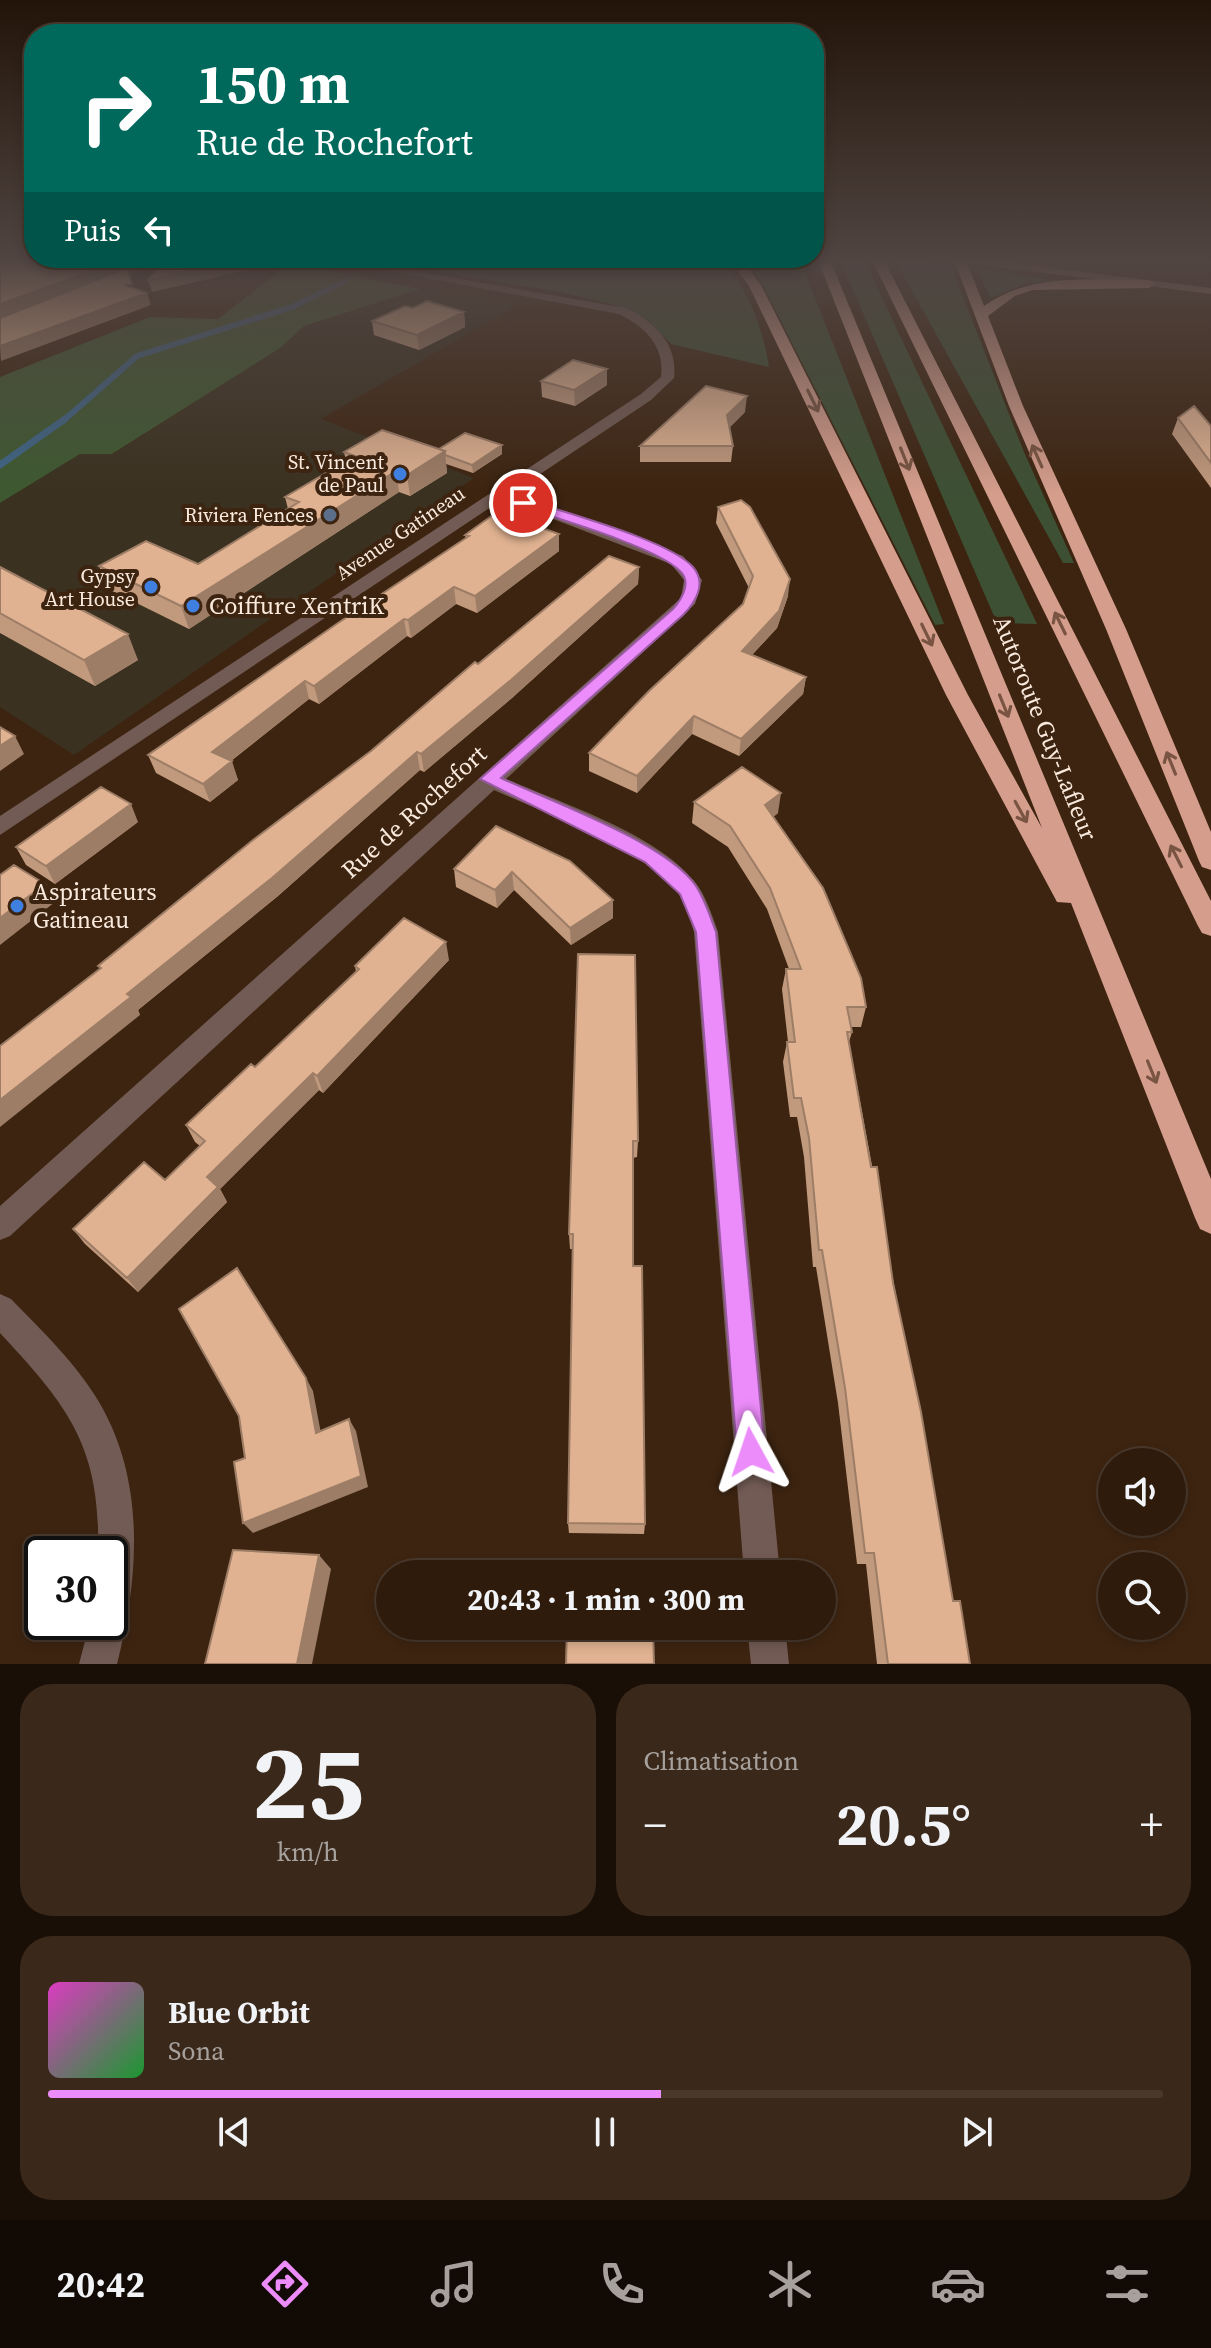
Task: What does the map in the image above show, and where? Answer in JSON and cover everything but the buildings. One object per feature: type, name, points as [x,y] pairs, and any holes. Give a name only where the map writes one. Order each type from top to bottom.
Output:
[{"type":"highway","points":[[781,338],[957,695],[1123,999]]},
{"type":"highway","name":"Autoroute Guy-Lafleur","points":[[855,338],[1211,1218]]},
{"type":"highway","points":[[917,338],[1211,926]]},
{"type":"highway","points":[[991,338],[1033,446],[1116,629],[1211,861]]},
{"type":"street","name":"Avenue Gatineau","points":[[0,827],[659,387],[669,369],[662,343],[657,338]]},
{"type":"street","name":"Rue de Rochefort","points":[[0,1226],[488,779],[678,612],[694,590],[687,569],[662,552],[498,493]]},
{"type":"street","points":[[488,779],[652,857],[688,889],[699,911],[706,932],[761,1560]]},
{"type":"street","points":[[0,1310],[82,1400],[103,1441],[115,1492],[118,1536]]},
{"type":"street","points":[[98,1664],[104,1640]]},
{"type":"street","points":[[767,1640],[770,1664]]},
{"type":"shaded area","points":[[291,338],[461,338],[321,419],[474,478],[74,755],[0,707],[0,503],[80,454],[113,454],[280,348]]},
{"type":"green space","points":[[98,338],[291,338],[280,348],[112,454],[80,454],[0,503],[0,377]]},
{"type":"green space","points":[[665,338],[763,338],[769,367],[671,344]]},
{"type":"green space","points":[[789,338],[831,338],[944,624],[935,625]]},
{"type":"green space","points":[[874,338],[901,338],[1037,624],[997,623]]},
{"type":"green space","points":[[938,338],[979,338],[1024,452],[1074,563],[1063,563]]},
{"type":"waterway","points":[[63,421],[137,356],[195,338]]},
{"type":"waterway","points":[[0,465],[65,419]]},
{"type":"place","name":"St. Vincent de Paul","points":[[400,474]]},
{"type":"place","name":"Riviera Fences","points":[[330,515]]},
{"type":"place","name":"Gypsy Art House","points":[[151,587]]},
{"type":"place","name":"Coiffure XentriK","points":[[193,606]]},
{"type":"place","name":"Aspirateurs Gatineau","points":[[17,906]]},
{"type":"route","points":[[523,503],[662,552],[687,569],[693,580],[694,590],[678,612],[488,779],[652,857],[688,889],[699,911],[706,932],[751,1452]]}]
